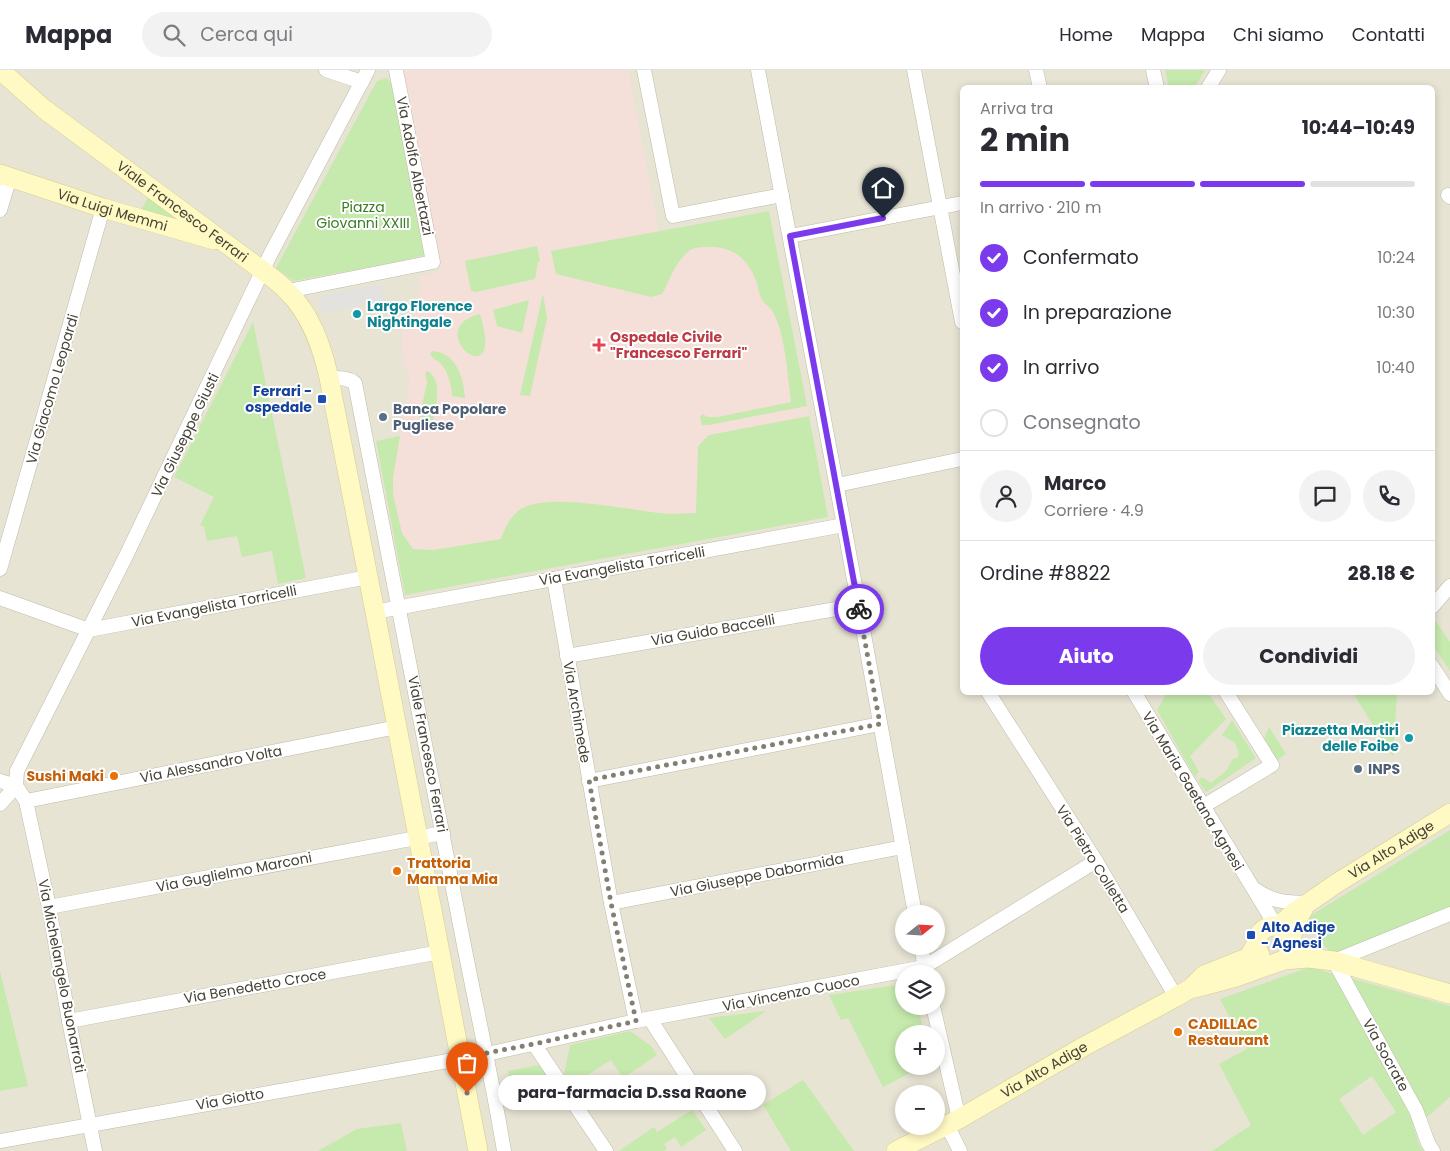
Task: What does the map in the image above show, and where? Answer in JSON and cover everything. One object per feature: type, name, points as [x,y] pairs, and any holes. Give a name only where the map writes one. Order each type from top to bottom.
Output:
[{"type":"street","name":"Viale Francesco Ferrari","points":[[0,70],[44,109],[288,291],[312,325],[325,360],[329,378],[478,1151]]},
{"type":"street","points":[[326,70],[365,76]]},
{"type":"street","name":"Via Adolfo Albertazzi","points":[[288,291],[433,262],[396,70]]},
{"type":"street","points":[[644,70],[673,216],[782,194]]},
{"type":"street","points":[[758,70],[837,485],[913,905]]},
{"type":"street","points":[[914,70],[960,312]]},
{"type":"street","points":[[1036,70],[1039,85]]},
{"type":"street","points":[[1154,70],[1156,85]]},
{"type":"street","points":[[1210,85],[1219,70]]},
{"type":"street","name":"Via Giuseppe Giusti","points":[[16,786],[17,771],[89,630],[263,271],[365,76]]},
{"type":"street","points":[[0,210],[5,176]]},
{"type":"street","name":"Via Luigi Memmi","points":[[5,176],[103,208],[224,242]]},
{"type":"street","points":[[790,236],[960,204]]},
{"type":"street","name":"Via Giacomo Leopardi","points":[[0,569],[103,208]]},
{"type":"street","name":"Viale Francesco Ferrari","points":[[329,378],[349,379],[354,383],[400,606],[504,1151]]},
{"type":"street","points":[[837,485],[960,459]]},
{"type":"street","name":"Via Evangelista Torricelli","points":[[375,612],[844,525]]},
{"type":"street","name":"Via Evangelista Torricelli","points":[[89,630],[368,577]]},
{"type":"street","name":"Via Archimede","points":[[554,579],[611,903],[636,1021]]},
{"type":"street","points":[[1435,604],[1450,586]]},
{"type":"street","points":[[0,598],[89,630]]},
{"type":"street","name":"Via Guido Baccelli","points":[[567,656],[859,605]]},
{"type":"street","points":[[1435,671],[1450,694]]},
{"type":"street","name":"Via Pietro Colletta","points":[[990,695],[1096,861],[1184,993]]},
{"type":"street","name":"Via Maria Gaetana Agnesi","points":[[1136,695],[1202,807],[1253,888],[1283,943]]},
{"type":"street","points":[[1202,807],[1272,765],[1228,695]]},
{"type":"street","points":[[589,780],[880,724]]},
{"type":"street","name":"Via Alessandro Volta","points":[[26,801],[397,727]]},
{"type":"street","points":[[0,781],[16,786],[26,801]]},
{"type":"street","points":[[0,804],[16,786]]},
{"type":"street","name":"Via Michelangelo Buonarroti","points":[[26,801],[50,907],[69,1021],[96,1151]]},
{"type":"street","name":"Via Alto Adige","points":[[896,1151],[953,1122],[1084,1047],[1184,993],[1236,977],[1283,943],[1308,903],[1450,813]]},
{"type":"street","name":"Via Guglielmo Marconi","points":[[50,907],[444,833]]},
{"type":"street","name":"Via Giuseppe Dabormida","points":[[611,903],[903,847]]},
{"type":"street","name":"Via Vincenzo Cuoco","points":[[934,965],[1096,861]]},
{"type":"street","points":[[1253,888],[1270,899],[1282,902],[1308,903]]},
{"type":"street","name":"Via Maria Gaetana Agnesi","points":[[1253,888],[1262,924],[1256,942]]},
{"type":"street","points":[[1330,961],[1450,914]]},
{"type":"street","name":"Via Alto Adige","points":[[1184,993],[1204,975],[1249,957],[1262,930],[1268,927],[1283,943]]},
{"type":"street","points":[[1256,942],[1257,950],[1264,959],[1283,943],[1330,961],[1450,994]]},
{"type":"street","name":"Via Benedetto Croce","points":[[69,1021],[440,952]]},
{"type":"street","name":"Via Socrate","points":[[1330,961],[1416,1110],[1428,1144],[1433,1151]]},
{"type":"street","name":"Via Vincenzo Cuoco","points":[[460,1058],[487,1054],[636,1021],[895,976]]},
{"type":"street","points":[[935,1015],[953,1122],[960,1151]]},
{"type":"street","points":[[650,1019],[735,1151]]},
{"type":"street","points":[[534,1044],[606,1151]]},
{"type":"street","name":"Via Giotto","points":[[0,1141],[460,1058]]},
{"type":"shaded area","points":[[0,70],[1169,70],[1172,85],[960,85],[960,695],[1435,695],[1435,85],[1191,85],[1201,70],[1450,70],[1450,1151],[0,1151]]},
{"type":"shaded area","name":"Ospedale Civile \"Francesco Ferrari\"","points":[[401,70],[628,70],[659,232],[769,211],[828,517],[405,595],[376,441],[400,436],[410,381],[408,369],[404,369],[401,320],[408,319],[408,315],[419,312],[420,307],[424,306],[419,295],[420,276],[441,271]]},
{"type":"shaded area","points":[[382,284],[385,301],[322,313],[319,296]]},
{"type":"green space","points":[[1165,70],[1205,70],[1196,85],[1169,85]]},
{"type":"green space","name":"Piazza Giovanni XXIII","points":[[387,78],[391,83],[426,255],[294,281],[276,268],[377,81]]},
{"type":"green space","points":[[149,196],[177,217],[176,221],[141,210]]},
{"type":"green space","points":[[769,211],[807,406],[702,425],[700,418],[702,414],[708,417],[718,417],[791,402],[785,354],[779,326],[771,309],[762,300],[754,275],[746,263],[729,250],[713,247],[693,249],[683,256],[662,294],[651,297],[556,274],[551,251]]},
{"type":"green space","points":[[537,246],[540,261],[538,262],[535,279],[476,292],[471,291],[465,261]]},
{"type":"green space","points":[[543,294],[547,318],[530,396],[520,395]]},
{"type":"green space","points":[[529,300],[522,333],[497,326],[493,310]]},
{"type":"green space","points":[[480,314],[485,340],[483,353],[476,356],[467,352],[460,344],[458,333],[463,322]]},
{"type":"green space","points":[[253,322],[306,578],[278,584],[272,551],[242,557],[237,536],[207,541],[204,527],[200,525],[214,497],[174,477]]},
{"type":"green space","points":[[432,351],[440,352],[453,361],[463,382],[465,398],[452,396],[446,372],[442,365],[430,354]]},
{"type":"green space","points":[[428,371],[436,382],[435,411],[432,425],[418,425],[427,382],[425,373]]},
{"type":"green space","points":[[809,416],[828,517],[405,595],[376,441],[400,436],[393,478],[393,494],[402,533],[413,549],[433,550],[501,539],[512,517],[518,511],[531,505],[549,502],[592,504],[657,513],[696,513],[698,446],[709,435]]},
{"type":"green space","points":[[1435,620],[1450,642],[1450,671],[1435,648]]},
{"type":"green space","points":[[1166,695],[1209,695],[1226,719],[1190,756],[1199,772],[1195,777],[1157,710]]},
{"type":"green space","points":[[1354,695],[1397,695],[1393,757]]},
{"type":"green space","points":[[1232,720],[1256,758],[1206,792],[1198,781],[1202,777],[1211,783],[1226,771],[1233,759],[1237,758],[1239,754],[1235,743],[1222,735]]},
{"type":"green space","points":[[1269,727],[1286,754],[1276,761],[1263,741]]},
{"type":"green space","points":[[1450,830],[1450,909],[1339,954],[1328,950],[1305,919]]},
{"type":"green space","points":[[1310,967],[1333,974],[1408,1105],[1418,1142],[1423,1151],[1212,1151],[1251,1125],[1219,1064],[1247,1049],[1220,999]],"holes":[[[1372,1076],[1396,1112],[1363,1135],[1339,1099]]]},
{"type":"green space","points":[[0,971],[28,1086],[0,1091]]},
{"type":"green space","points":[[1347,977],[1450,1006],[1450,1097],[1427,1117]]},
{"type":"green space","points":[[895,985],[895,1015],[920,1015],[922,1025],[895,1025],[895,1075],[906,1075],[883,1087],[848,1018],[841,1020],[829,995]]},
{"type":"green space","points":[[766,1011],[725,1039],[709,1018]]},
{"type":"green space","points":[[630,1031],[651,1046],[657,1055],[623,1078],[611,1060],[572,1085],[564,1074],[570,1045]]},
{"type":"green space","points":[[541,1065],[557,1086],[511,1093],[508,1071]]},
{"type":"green space","points":[[803,1080],[854,1151],[791,1151],[763,1105]]},
{"type":"green space","points":[[692,1110],[706,1130],[681,1147],[675,1137],[664,1144],[667,1149],[664,1151],[619,1151],[654,1127],[657,1132]]},
{"type":"green space","points":[[401,1123],[407,1151],[318,1151],[357,1129]]},
{"type":"way so far","points":[[467,1093],[460,1058],[487,1054],[636,1021],[611,903],[589,780],[880,724],[859,609]]},
{"type":"place","name":"Largo Florence Nightingale","points":[[357,314]]},
{"type":"place","name":"Ospedale Civile \"Francesco Ferrari\"","points":[[599,345]]},
{"type":"place","name":"Ferrari - ospedale","points":[[322,399]]},
{"type":"place","name":"Banca Popolare Pugliese","points":[[383,417]]},
{"type":"place","name":"Piazzetta Martiri delle Foibe","points":[[1409,738]]},
{"type":"place","name":"INPS","points":[[1358,769]]},
{"type":"place","name":"Sushi Maki","points":[[114,776]]},
{"type":"place","name":"Trattoria Mamma Mia","points":[[397,871]]},
{"type":"place","name":"Alto Adige - Agnesi","points":[[1251,935]]},
{"type":"place","name":"CADILLAC Restaurant","points":[[1178,1032]]},
{"type":"place","name":"para-farmacia D.ssa Raone","points":[[467,1093]]},
{"type":"route","points":[[859,609],[790,236],[883,218]]}]
